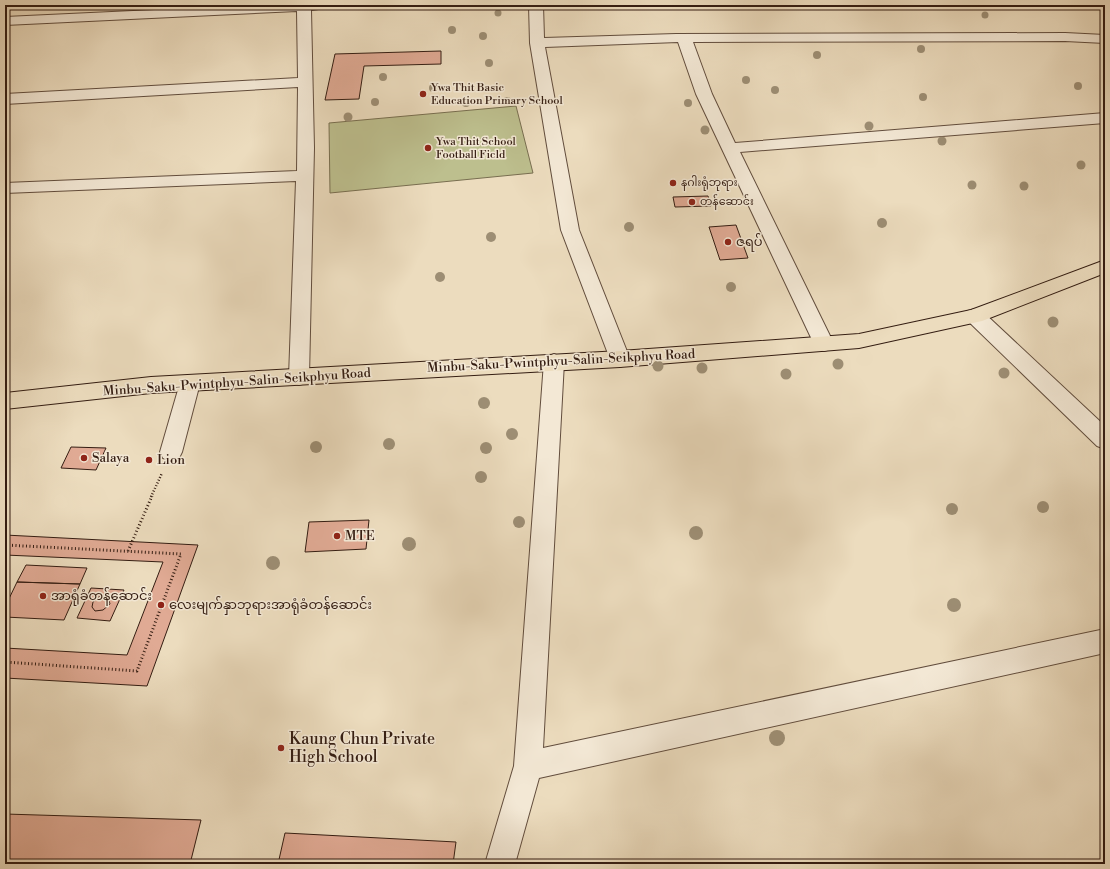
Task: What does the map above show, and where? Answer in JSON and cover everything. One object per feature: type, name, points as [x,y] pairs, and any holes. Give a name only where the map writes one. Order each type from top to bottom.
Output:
[{"type":"main road","name":"Minbu-Saku-Pwintphyu-Salin-Seikphyu Road","points":[[5,401],[151,385],[620,359],[859,342],[975,316],[1105,266]]},
{"type":"street","points":[[5,20],[321,5]]},
{"type":"street","points":[[536,5],[537,43],[570,230],[620,359]]},
{"type":"street","points":[[299,377],[305,176],[304,6]]},
{"type":"street","points":[[537,43],[684,38],[1065,37],[1105,40]]},
{"type":"street","points":[[684,38],[704,94],[824,344]]},
{"type":"street","points":[[5,99],[305,82]]},
{"type":"street","points":[[730,148],[1105,118]]},
{"type":"street","points":[[5,188],[305,176]]},
{"type":"street","points":[[975,316],[1105,440]]},
{"type":"street","points":[[500,864],[528,766],[554,362]]},
{"type":"street","points":[[171,452],[190,383]]},
{"type":"street","points":[[528,766],[1105,640]]},
{"type":"path","points":[[128,551],[171,452]]},
{"type":"path","points":[[5,545],[181,554],[137,671],[5,662]]},
{"type":"green space","name":"Ywa Thit School Football Field","points":[[516,106],[533,173],[330,193],[329,123]]},
{"type":"building","points":[[441,51],[441,64],[364,66],[359,99],[325,100],[335,54]]},
{"type":"building","name":"တန်ဆောင်း","points":[[708,196],[711,206],[675,207],[673,197]]},
{"type":"building","name":"ဇရပ်","points":[[736,225],[748,258],[720,260],[709,227]]},
{"type":"building","name":"Salaya","points":[[71,447],[106,448],[96,470],[61,468]]},
{"type":"building","name":"MTE","points":[[369,520],[366,549],[305,552],[309,522]]},
{"type":"building","name":"လေးမျက်နှာဘုရားအာရုံခံတန်ဆောင်း","points":[[5,535],[198,545],[147,686],[5,678],[5,648],[127,655],[163,562],[5,555]]},
{"type":"building","points":[[26,565],[87,568],[80,584],[17,582]]},
{"type":"building","name":"အာရုံခံတန်ဆောင်း","points":[[17,582],[80,584],[64,620],[5,617],[5,607]]},
{"type":"building","points":[[91,588],[124,590],[110,621],[77,618]]},
{"type":"building","points":[[100,596],[108,597],[110,604],[103,610],[95,611],[92,607],[93,602]]},
{"type":"building","points":[[5,814],[201,820],[190,864],[5,864]]},
{"type":"building","points":[[285,833],[456,842],[453,864],[278,864]]},
{"type":"place","name":"Ywa Thit Basic Education Primary School","points":[[423,94]]},
{"type":"place","name":"Ywa Thit School Football Field","points":[[428,148]]},
{"type":"place","name":"နဂါးရုံဘုရား","points":[[673,183]]},
{"type":"place","name":"တန်ဆောင်း","points":[[692,202]]},
{"type":"place","name":"ဇရပ်","points":[[728,242]]},
{"type":"place","name":"Salaya","points":[[84,458]]},
{"type":"place","name":"Lion","points":[[149,460]]},
{"type":"place","name":"MTE","points":[[337,536]]},
{"type":"place","name":"အာရုံခံတန်ဆောင်း","points":[[43,596]]},
{"type":"place","name":"လေးမျက်နှာဘုရားအာရုံခံတန်ဆောင်း","points":[[161,605]]},
{"type":"place","name":"Kaung Chun Private High School","points":[[281,748]]}]
